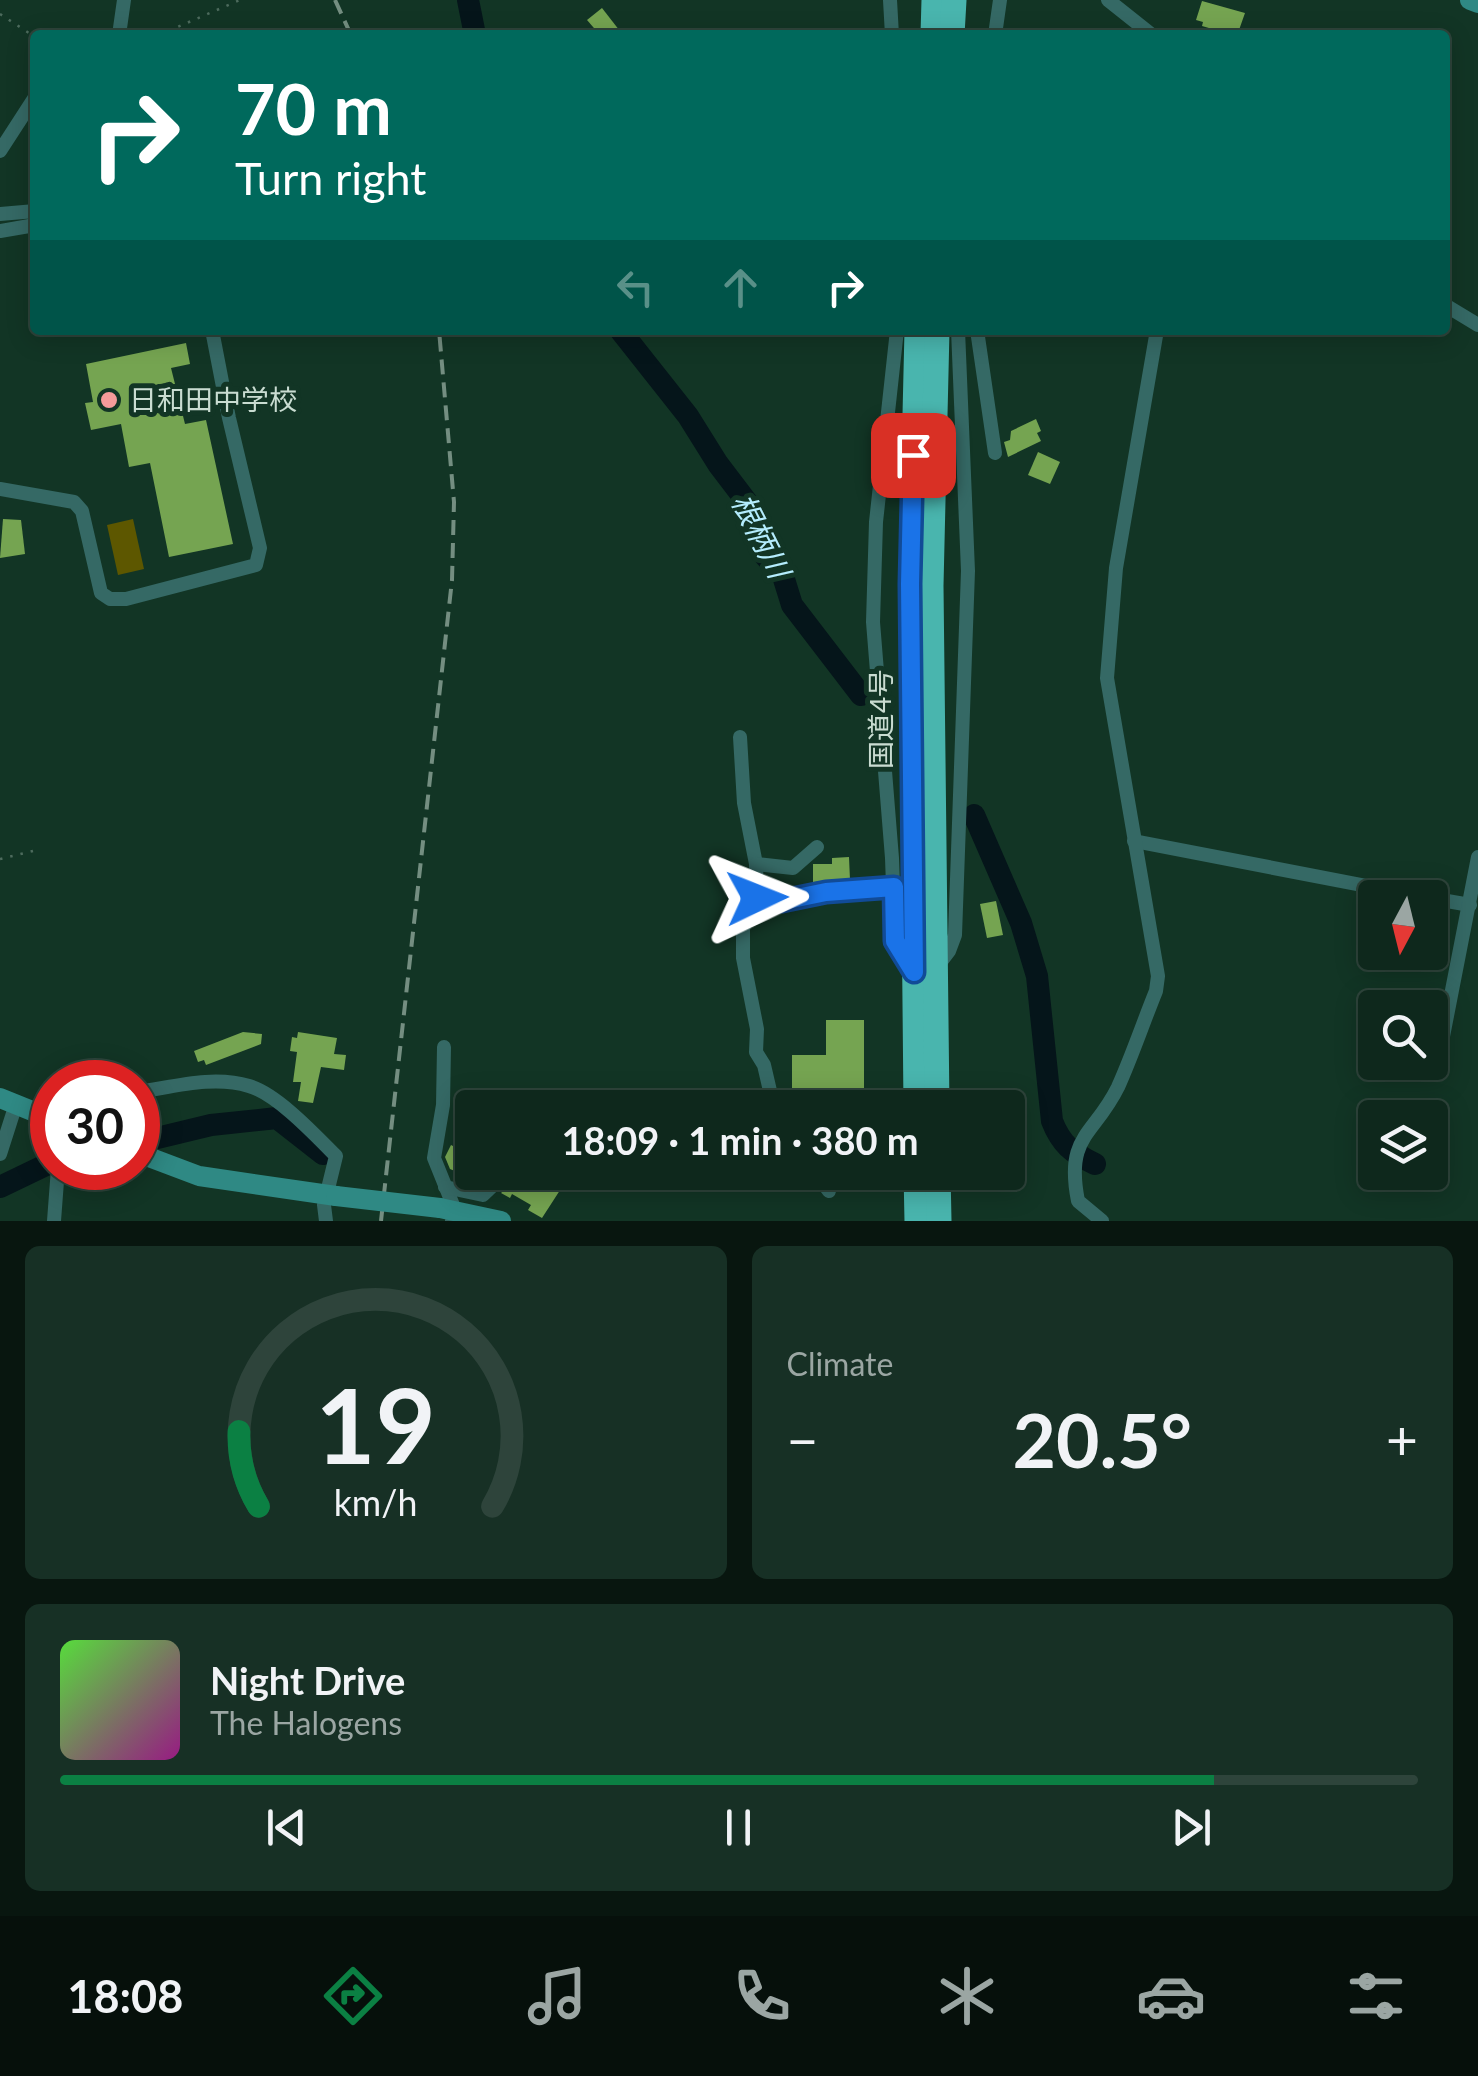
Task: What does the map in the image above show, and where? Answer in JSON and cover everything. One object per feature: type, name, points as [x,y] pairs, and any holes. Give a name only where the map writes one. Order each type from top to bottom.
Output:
[{"type":"highway","points":[[933,30],[934,0]]},
{"type":"highway","points":[[952,30],[954,0]]},
{"type":"highway","name":"国道4号","points":[[918,335],[910,584],[924,970],[935,1090]]},
{"type":"highway","name":"国道4号","points":[[917,1090],[924,970],[937,335]]},
{"type":"highway","points":[[916,1190],[917,1221]]},
{"type":"highway","points":[[938,1190],[939,1221]]},
{"type":"street","points":[[119,30],[124,0]]},
{"type":"street","points":[[890,0],[892,30]]},
{"type":"street","points":[[997,30],[1000,0]]},
{"type":"street","points":[[1108,0],[1146,30]]},
{"type":"street","points":[[1470,0],[1478,3]]},
{"type":"street","points":[[0,151],[30,105]]},
{"type":"street","points":[[0,214],[30,211]]},
{"type":"street","points":[[0,231],[30,226]]},
{"type":"street","points":[[1450,308],[1478,325]]},
{"type":"street","points":[[0,489],[74,502],[82,511],[102,593],[110,600],[256,565],[260,548],[213,335]]},
{"type":"street","points":[[896,335],[879,492],[873,594],[895,941],[924,970],[949,952],[954,935],[968,536],[958,335]]},
{"type":"street","points":[[978,335],[995,453]]},
{"type":"street","points":[[1102,1221],[1078,1201],[1078,1147],[1117,1088],[1156,992],[1158,976],[1108,694],[1108,644],[1116,568],[1157,335]]},
{"type":"street","points":[[740,738],[757,898],[743,929],[743,958],[755,1014],[756,1052],[764,1065],[770,1090]]},
{"type":"street","points":[[1134,841],[1358,884]]},
{"type":"street","points":[[756,864],[793,868],[818,847]]},
{"type":"street","points":[[1448,1013],[1478,857]]},
{"type":"street","points":[[757,898],[782,901],[826,892],[894,887]]},
{"type":"street","points":[[1448,901],[1470,905]]},
{"type":"street","points":[[444,1047],[443,1106],[434,1158],[448,1207]]},
{"type":"street","points":[[160,1089],[209,1082],[250,1086],[266,1094],[336,1156],[332,1195],[324,1206],[326,1221]]},
{"type":"street","points":[[0,1154],[8,1101]]},
{"type":"street","points":[[160,1162],[199,1176],[448,1207],[502,1221]]},
{"type":"street","points":[[54,1221],[56,1190]]},
{"type":"street","points":[[448,1207],[488,1190]]},
{"type":"path","points":[[171,30],[240,0]]},
{"type":"path","points":[[0,14],[30,34]]},
{"type":"path","points":[[0,858],[33,851]]},
{"type":"shaded area","points":[[133,519],[144,569],[118,575],[107,525]]},
{"type":"building","points":[[1202,1],[1245,13],[1239,30],[1216,30],[1196,20]]},
{"type":"building","points":[[602,8],[619,30],[596,30],[587,20]]},
{"type":"building","points":[[186,343],[190,364],[171,368],[185,424],[206,420],[233,544],[169,557],[150,463],[129,467],[121,424],[91,430],[85,403],[93,402],[86,364]]},
{"type":"building","points":[[1036,419],[1041,441],[1008,457],[1004,442],[1010,440],[1011,431]]},
{"type":"building","points":[[1038,452],[1060,462],[1050,484],[1028,475]]},
{"type":"building","points":[[3,519],[21,520],[25,554],[0,558]]},
{"type":"building","points":[[849,857],[850,880],[813,882],[813,864],[832,864],[832,858]]},
{"type":"building","points":[[996,901],[1003,935],[987,938],[980,904]]},
{"type":"building","points":[[826,1020],[864,1020],[864,1090],[792,1090],[792,1055],[826,1055]]},
{"type":"building","points":[[243,1032],[262,1034],[261,1044],[206,1065],[204,1060],[198,1062],[194,1051]]},
{"type":"building","points":[[298,1032],[337,1038],[334,1054],[346,1055],[344,1070],[321,1067],[313,1103],[298,1101],[301,1082],[293,1082],[297,1052],[290,1051],[292,1037],[297,1038]]},
{"type":"building","points":[[451,1145],[455,1147],[455,1171],[450,1169],[445,1157]]},
{"type":"building","points":[[560,1190],[542,1218],[528,1210],[531,1205],[512,1194],[510,1198],[501,1193]]},
{"type":"waterway","name":"根柄川","points":[[468,0],[474,30]]},
{"type":"waterway","name":"根柄川","points":[[624,335],[688,416],[756,514],[765,556],[783,576],[792,605],[861,695]]},
{"type":"waterway","name":"根柄川","points":[[974,815],[1021,923],[1037,976],[1052,1121],[1068,1147],[1095,1164]]},
{"type":"waterway","points":[[160,1137],[211,1125],[277,1118],[323,1154]]},
{"type":"waterway","points":[[0,1187],[30,1173]]},
{"type":"railway","points":[[335,0],[349,30]]},
{"type":"railway","points":[[381,1221],[452,580],[454,502],[439,335]]},
{"type":"place","name":"日和田中学校","points":[[109,400]]},
{"type":"route","points":[[757,898],[796,900],[826,892],[894,887],[895,941],[914,972],[910,584],[913,455]]}]
